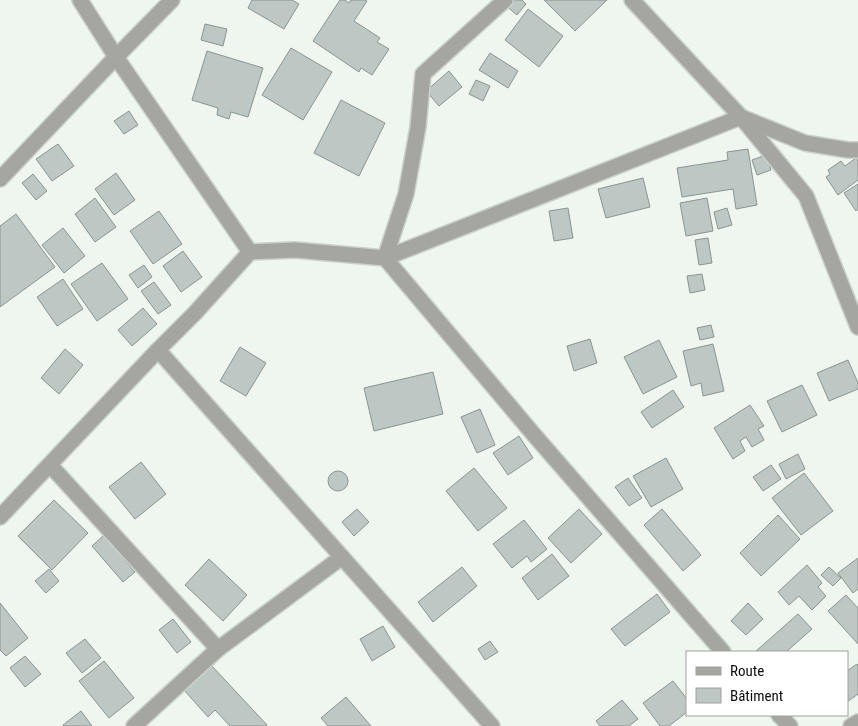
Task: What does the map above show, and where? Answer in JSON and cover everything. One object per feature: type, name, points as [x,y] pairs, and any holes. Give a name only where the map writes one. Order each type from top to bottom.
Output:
[{"type":"street","points":[[80,0],[116,57],[250,252]]},
{"type":"street","points":[[0,178],[172,0]]},
{"type":"street","points":[[385,258],[406,194],[418,127],[423,74],[505,0]]},
{"type":"street","points":[[632,0],[741,117],[806,196],[858,327]]},
{"type":"street","points":[[0,517],[195,313],[250,252],[295,250],[385,258],[741,117],[805,143],[858,150]]},
{"type":"street","points":[[385,258],[542,444],[722,651]]},
{"type":"street","points":[[158,350],[492,726]]},
{"type":"street","points":[[50,465],[218,649]]},
{"type":"street","points":[[134,726],[218,649],[342,557]]},
{"type":"street","points":[[780,716],[790,726]]},
{"type":"street","points":[[851,726],[858,722]]},
{"type":"building","points":[[252,0],[292,0],[299,4],[284,29],[248,8]]},
{"type":"building","points":[[340,0],[345,0],[349,3],[351,0],[367,1],[354,21],[380,38],[377,42],[389,49],[372,75],[361,68],[359,72],[313,41]]},
{"type":"building","points":[[508,0],[522,0],[526,4],[517,15],[505,5]]},
{"type":"building","points":[[544,0],[607,0],[575,31]]},
{"type":"building","points":[[528,9],[563,36],[539,67],[505,40]]},
{"type":"building","points":[[205,24],[227,29],[223,46],[201,40]]},
{"type":"building","points":[[291,48],[332,72],[303,120],[262,95]]},
{"type":"building","points":[[207,51],[263,68],[248,117],[231,112],[229,119],[217,115],[218,108],[192,100]]},
{"type":"building","points":[[490,53],[518,71],[508,88],[479,70]]},
{"type":"building","points":[[449,71],[462,87],[439,106],[426,91]]},
{"type":"building","points":[[476,80],[490,86],[483,101],[469,94]]},
{"type":"building","points":[[341,100],[385,123],[359,176],[314,153]]},
{"type":"building","points":[[129,111],[138,125],[124,134],[114,121]]},
{"type":"building","points":[[58,144],[74,166],[52,181],[36,159]]},
{"type":"building","points":[[748,149],[757,205],[736,209],[733,189],[682,197],[677,168],[728,160],[727,152]]},
{"type":"building","points":[[766,155],[771,170],[757,175],[752,160]]},
{"type":"building","points":[[856,158],[858,161],[858,180],[838,195],[826,177],[830,174],[828,170],[841,161],[845,166]]},
{"type":"building","points":[[116,173],[135,200],[114,215],[95,189]]},
{"type":"building","points":[[33,174],[47,191],[36,200],[22,183]]},
{"type":"building","points":[[643,178],[650,207],[606,218],[598,189]]},
{"type":"building","points":[[858,184],[858,209],[856,211],[844,193]]},
{"type":"building","points":[[95,198],[116,227],[95,242],[75,214]]},
{"type":"building","points":[[707,198],[713,231],[686,236],[680,203]]},
{"type":"building","points":[[568,208],[573,238],[554,241],[549,211]]},
{"type":"building","points":[[727,208],[732,225],[718,229],[714,212]]},
{"type":"building","points":[[159,211],[182,244],[153,264],[130,231]]},
{"type":"building","points":[[16,214],[55,267],[0,307],[0,226]]},
{"type":"building","points":[[63,228],[85,256],[64,273],[42,245]]},
{"type":"building","points":[[708,238],[712,263],[699,265],[695,240]]},
{"type":"building","points":[[183,251],[202,277],[181,292],[163,266]]},
{"type":"building","points":[[102,263],[128,299],[97,321],[71,284]]},
{"type":"building","points":[[144,265],[152,277],[138,288],[129,275]]},
{"type":"building","points":[[702,274],[705,290],[690,293],[687,276]]},
{"type":"building","points":[[63,279],[83,309],[57,326],[37,297]]},
{"type":"building","points":[[154,282],[171,305],[158,314],[141,291]]},
{"type":"building","points":[[143,308],[157,324],[132,346],[118,330]]},
{"type":"building","points":[[711,325],[714,337],[700,340],[697,328]]},
{"type":"building","points":[[590,339],[597,363],[574,371],[567,346]]},
{"type":"building","points":[[659,340],[677,377],[643,394],[624,357]]},
{"type":"building","points":[[713,344],[724,391],[703,396],[701,383],[691,386],[683,351]]},
{"type":"building","points":[[240,347],[266,363],[246,396],[220,381]]},
{"type":"building","points":[[65,349],[83,365],[59,394],[41,378]]},
{"type":"building","points":[[848,360],[858,383],[858,389],[829,401],[817,373]]},
{"type":"building","points":[[433,372],[443,414],[374,431],[364,388]]},
{"type":"building","points":[[802,385],[817,415],[782,432],[767,401]]},
{"type":"building","points":[[673,390],[684,407],[652,428],[641,412]]},
{"type":"building","points":[[750,405],[764,426],[758,429],[764,440],[752,447],[746,437],[740,441],[745,451],[733,459],[714,428]]},
{"type":"building","points":[[480,409],[495,445],[477,453],[461,417]]},
{"type":"building","points":[[519,436],[533,458],[508,475],[493,453]]},
{"type":"building","points":[[798,454],[805,469],[786,479],[779,464]]},
{"type":"building","points":[[666,458],[683,489],[651,507],[633,476]]},
{"type":"building","points":[[141,462],[166,494],[135,519],[109,487]]},
{"type":"building","points":[[771,465],[781,479],[763,491],[753,477]]},
{"type":"building","points":[[474,468],[507,508],[478,531],[446,491]]},
{"type":"building","points":[[334,471],[342,471],[348,477],[348,485],[342,491],[334,491],[328,485],[328,477]]},
{"type":"building","points":[[804,473],[833,511],[801,535],[772,498]]},
{"type":"building","points":[[628,478],[642,498],[629,506],[615,487]]},
{"type":"building","points":[[54,500],[88,533],[52,570],[18,536]]},
{"type":"building","points":[[357,509],[369,522],[354,536],[342,522]]},
{"type":"building","points":[[579,509],[602,534],[571,563],[548,538]]},
{"type":"building","points":[[662,509],[701,555],[683,571],[644,525]]},
{"type":"building","points":[[778,515],[800,539],[761,576],[740,553]]},
{"type":"building","points":[[524,520],[547,549],[531,562],[527,556],[512,568],[493,544]]},
{"type":"building","points":[[104,535],[135,572],[123,582],[92,546]]},
{"type":"building","points":[[552,554],[569,576],[538,600],[522,578]]},
{"type":"building","points":[[858,558],[858,589],[853,593],[838,573]]},
{"type":"building","points":[[209,559],[247,595],[223,621],[185,585]]},
{"type":"building","points":[[807,565],[822,583],[818,587],[826,596],[812,610],[799,596],[789,605],[778,592]]},
{"type":"building","points":[[462,567],[477,586],[433,622],[418,602]]},
{"type":"building","points":[[829,567],[841,578],[833,586],[821,575]]},
{"type":"building","points":[[49,569],[59,581],[46,593],[35,581]]},
{"type":"building","points":[[657,594],[670,612],[625,646],[611,629]]},
{"type":"building","points":[[846,595],[858,608],[858,644],[828,611]]},
{"type":"building","points":[[0,603],[28,638],[6,656],[0,650]]},
{"type":"building","points":[[748,603],[763,619],[746,635],[731,621]]},
{"type":"building","points":[[798,614],[812,629],[787,651],[756,651]]},
{"type":"building","points":[[173,619],[191,642],[177,653],[159,630]]},
{"type":"building","points":[[383,626],[395,647],[372,661],[360,639]]},
{"type":"building","points":[[85,639],[101,658],[82,673],[66,653]]},
{"type":"building","points":[[490,641],[498,652],[485,660],[478,649]]},
{"type":"building","points":[[25,656],[41,674],[25,687],[10,668]]},
{"type":"building","points":[[104,661],[134,698],[109,718],[79,681]]},
{"type":"building","points":[[857,664],[858,694],[848,701],[848,670]]},
{"type":"building","points":[[211,665],[266,726],[230,726],[215,710],[208,717],[184,690]]},
{"type":"building","points":[[673,681],[686,698],[686,713],[669,726],[660,726],[643,703]]},
{"type":"building","points":[[346,697],[371,726],[328,726],[321,718]]},
{"type":"building","points":[[622,700],[638,719],[629,726],[600,726],[596,721]]},
{"type":"building","points":[[81,711],[92,726],[63,725]]}]
